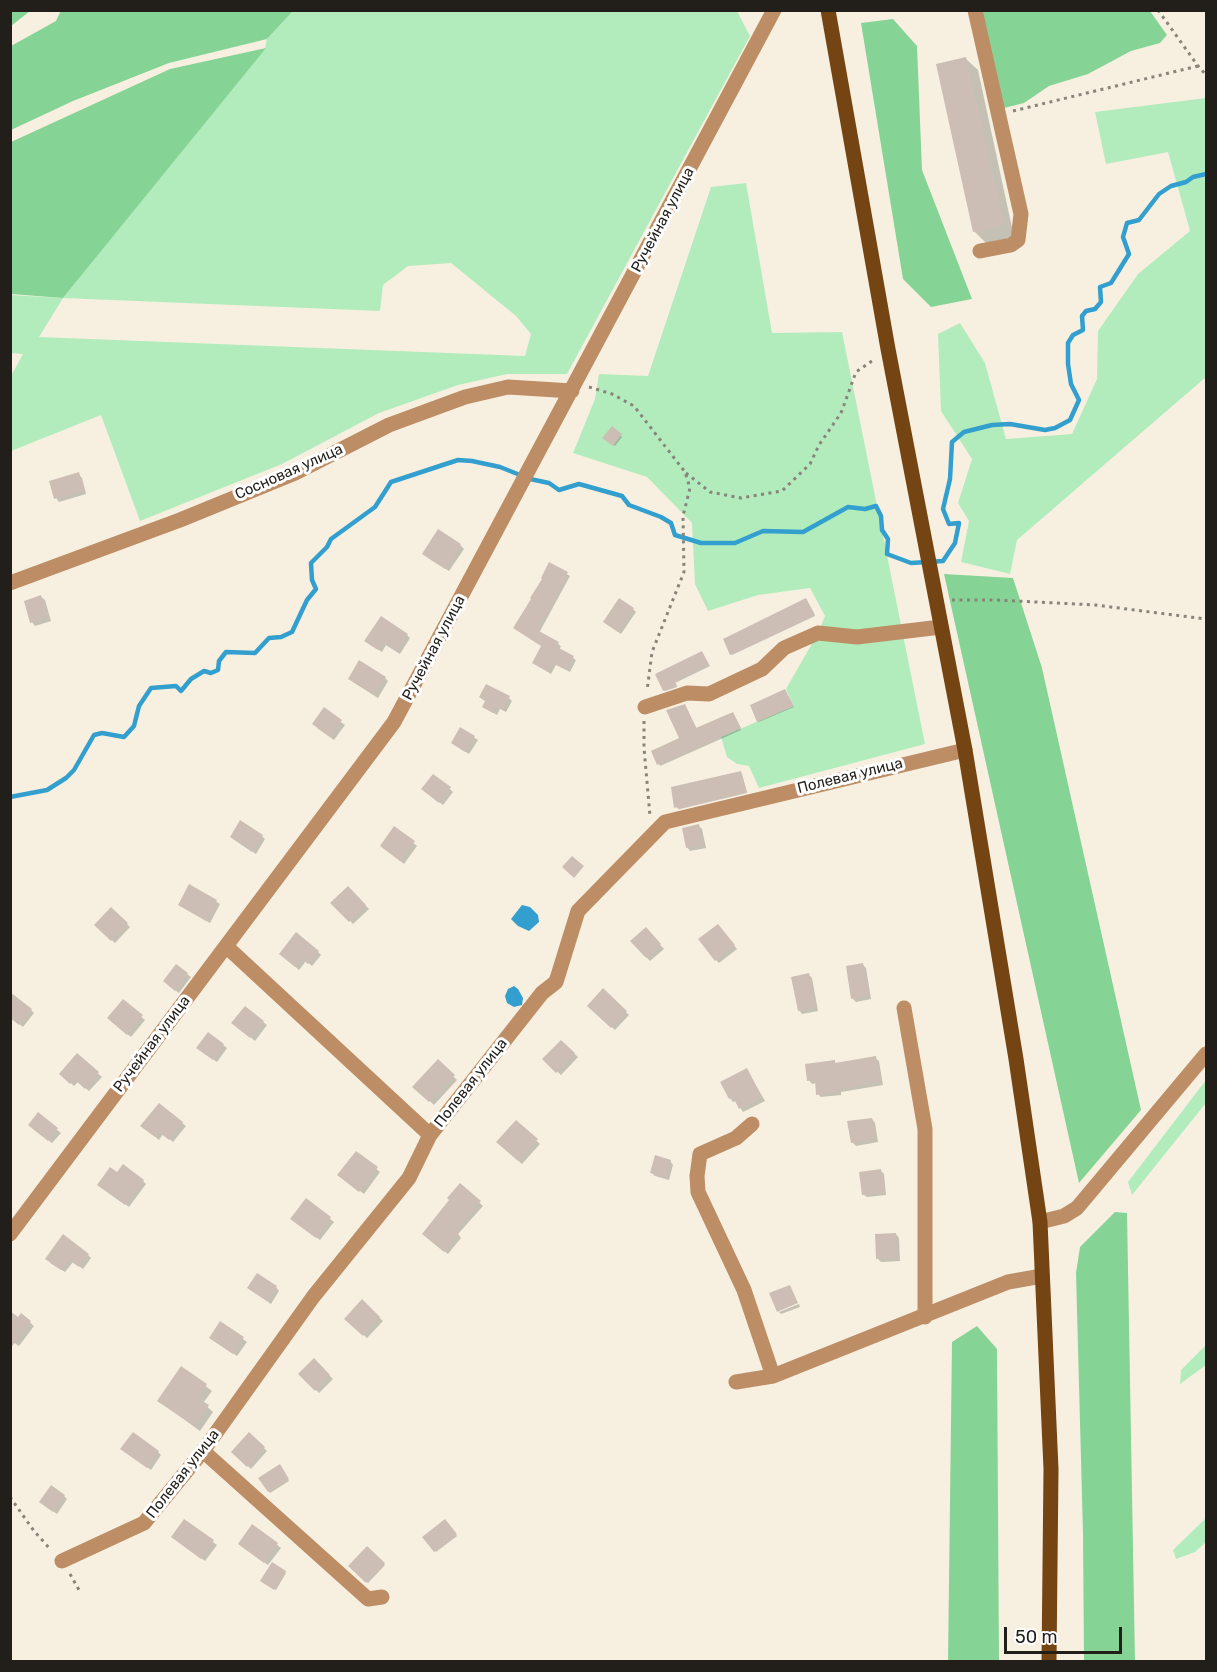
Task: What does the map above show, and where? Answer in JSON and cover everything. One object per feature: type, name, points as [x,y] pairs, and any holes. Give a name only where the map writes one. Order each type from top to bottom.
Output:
[{"type":"main road","points":[[828,10],[888,349],[965,750],[1016,1059],[1040,1222],[1051,1469],[1048,1662]]},
{"type":"street","name":"Ручейная улица","points":[[10,1234],[394,722],[774,10]]},
{"type":"street","points":[[975,10],[1021,214],[1018,240],[1011,245],[980,251]]},
{"type":"street","name":"Сосновая улица","points":[[10,583],[180,520],[295,473],[389,425],[465,398],[508,387],[574,387]]},
{"type":"street","points":[[645,707],[687,693],[709,694],[762,669],[784,648],[818,633],[857,638],[941,627]]},
{"type":"street","name":"Полевая улица","points":[[62,1561],[144,1523],[203,1451],[313,1297],[409,1178],[430,1135],[542,993],[556,982],[578,911],[665,822],[965,750]]},
{"type":"street","points":[[227,947],[430,1135]]},
{"type":"street","points":[[904,1008],[925,1129],[925,1317]]},
{"type":"street","points":[[1040,1222],[1064,1216],[1077,1208],[1206,1054]]},
{"type":"street","points":[[752,1124],[736,1138],[700,1154],[697,1176],[698,1192],[744,1290],[773,1376]]},
{"type":"street","points":[[736,1382],[773,1376],[1008,1282],[1042,1276]]},
{"type":"street","points":[[203,1451],[368,1599],[382,1597]]},
{"type":"path","points":[[1158,10],[1206,75]]},
{"type":"path","points":[[999,116],[1198,66]]},
{"type":"path","points":[[574,387],[612,394],[634,406],[685,472],[710,492],[741,498],[782,491],[810,464],[819,445],[841,413],[856,372],[888,349]]},
{"type":"path","points":[[652,836],[644,748],[645,707],[652,652],[684,572],[683,516],[690,489],[685,472]]},
{"type":"path","points":[[935,600],[996,600],[1095,605],[1206,619]]},
{"type":"path","points":[[10,1497],[34,1531],[62,1561],[80,1590]]},
{"type":"green space","points":[[11,10],[30,10],[30,11],[11,26]]},
{"type":"green space","points":[[61,10],[293,11],[267,39],[169,63],[73,101],[11,130],[11,46],[56,21]]},
{"type":"green space","points":[[978,10],[1150,11],[1167,35],[1160,43],[1131,51],[1088,74],[1049,86],[1024,103],[1000,109]]},
{"type":"green space","points":[[293,11],[737,11],[750,36],[567,374],[507,374],[458,385],[379,413],[282,464],[140,521],[101,415],[11,451],[11,376],[23,354],[11,353],[10,295],[63,298],[265,48],[267,39]],"holes":[[[451,263],[516,316],[531,334],[525,356],[39,337],[63,298],[380,311],[383,285],[408,266]]]},
{"type":"green space","points":[[893,19],[917,46],[922,170],[972,299],[931,307],[903,279],[861,23]]},
{"type":"green space","points":[[266,48],[63,298],[11,294],[11,142],[170,69]]},
{"type":"green space","points":[[1206,98],[1206,377],[1017,540],[1010,574],[961,562],[969,521],[958,503],[972,459],[941,411],[938,334],[960,323],[985,363],[1006,439],[1072,434],[1097,379],[1098,331],[1138,274],[1190,231],[1168,152],[1106,164],[1095,112]]},
{"type":"green space","points":[[746,183],[772,333],[842,332],[925,744],[759,788],[749,766],[737,764],[727,757],[721,737],[794,706],[786,689],[818,633],[825,616],[810,588],[758,595],[708,611],[695,584],[692,523],[647,477],[573,453],[595,399],[599,374],[648,376],[711,187]]},
{"type":"green space","points":[[944,574],[1013,578],[1042,668],[1141,1110],[1079,1183]]},
{"type":"green space","points":[[1206,1080],[1206,1103],[1132,1195],[1128,1182]]},
{"type":"green space","points":[[1115,1212],[1127,1213],[1135,1661],[1084,1661],[1076,1273],[1080,1247]]},
{"type":"green space","points":[[977,1326],[997,1349],[999,1661],[948,1661],[952,1342]]},
{"type":"green space","points":[[1206,1345],[1206,1365],[1180,1384],[1181,1370]]},
{"type":"green space","points":[[1206,1518],[1206,1542],[1195,1552],[1176,1559],[1173,1550]]},
{"type":"water","points":[[522,905],[530,907],[538,915],[539,922],[529,931],[518,926],[511,919]]},
{"type":"water","points":[[514,986],[523,998],[522,1005],[514,1007],[507,1003],[505,996],[508,989]]},
{"type":"building","points":[[966,57],[1004,225],[973,232],[936,64]]},
{"type":"building","points":[[612,426],[622,434],[613,446],[602,438]]},
{"type":"building","points":[[79,472],[84,490],[54,499],[49,481]]},
{"type":"building","points":[[438,529],[461,544],[445,569],[422,554]]},
{"type":"building","points":[[549,562],[568,572],[537,630],[559,642],[557,647],[574,656],[567,670],[553,663],[548,672],[532,663],[541,646],[513,628],[542,579]]},
{"type":"building","points":[[41,595],[48,617],[30,623],[24,601]]},
{"type":"building","points":[[619,598],[634,608],[618,632],[603,622]]},
{"type":"building","points":[[806,598],[815,615],[730,655],[723,639]]},
{"type":"building","points":[[381,616],[408,634],[396,651],[382,643],[378,650],[364,641]]},
{"type":"building","points":[[702,651],[709,665],[675,682],[677,686],[663,691],[655,674]]},
{"type":"building","points":[[359,660],[386,677],[374,695],[348,679]]},
{"type":"building","points":[[486,684],[510,696],[503,710],[496,706],[493,713],[482,707],[485,701],[479,697]]},
{"type":"building","points":[[785,689],[794,706],[757,722],[750,705]]},
{"type":"building","points":[[685,704],[696,728],[733,712],[741,728],[657,765],[651,751],[679,738],[666,710]]},
{"type":"building","points":[[324,707],[342,720],[330,737],[312,724]]},
{"type":"building","points":[[460,727],[475,736],[465,752],[451,743]]},
{"type":"building","points":[[741,771],[747,792],[678,809],[674,808],[671,787]]},
{"type":"building","points":[[433,774],[451,787],[439,803],[421,789]]},
{"type":"building","points":[[240,820],[263,835],[252,852],[230,837]]},
{"type":"building","points":[[699,824],[703,845],[686,848],[682,828]]},
{"type":"building","points":[[394,826],[415,841],[400,861],[380,846]]},
{"type":"building","points":[[572,856],[584,866],[574,878],[562,867]]},
{"type":"building","points":[[189,884],[217,900],[206,921],[178,905]]},
{"type":"building","points":[[348,886],[366,905],[349,922],[330,903]]},
{"type":"building","points":[[111,907],[128,923],[111,941],[94,925]]},
{"type":"building","points":[[718,924],[735,945],[715,961],[698,939]]},
{"type":"building","points":[[646,927],[661,944],[646,958],[630,941]]},
{"type":"building","points":[[296,932],[319,951],[308,964],[302,959],[295,967],[279,954]]},
{"type":"building","points":[[863,963],[869,995],[851,999],[846,966]]},
{"type":"building","points":[[176,964],[188,973],[175,991],[163,981]]},
{"type":"building","points":[[809,973],[816,1008],[798,1011],[791,977]]},
{"type":"building","points":[[603,988],[627,1011],[611,1028],[587,1006]]},
{"type":"building","points":[[10,992],[32,1009],[19,1025],[10,1018]]},
{"type":"building","points":[[123,999],[143,1015],[127,1035],[107,1018]]},
{"type":"building","points":[[245,1006],[264,1021],[250,1038],[231,1023]]},
{"type":"building","points":[[208,1032],[224,1044],[213,1060],[196,1048]]},
{"type":"building","points":[[561,1040],[575,1053],[556,1073],[542,1059]]},
{"type":"building","points":[[77,1053],[99,1072],[85,1089],[74,1079],[70,1084],[59,1074]]},
{"type":"building","points":[[876,1056],[881,1082],[816,1095],[815,1080],[807,1081],[805,1064],[835,1060],[835,1063]]},
{"type":"building","points":[[438,1059],[455,1075],[429,1102],[412,1087]]},
{"type":"building","points":[[747,1068],[762,1097],[739,1109],[733,1097],[729,1099],[720,1082]]},
{"type":"building","points":[[159,1103],[183,1122],[169,1140],[159,1132],[155,1137],[140,1126]]},
{"type":"building","points":[[38,1112],[58,1128],[48,1141],[28,1125]]},
{"type":"building","points":[[872,1118],[876,1139],[851,1143],[847,1121]]},
{"type":"building","points":[[516,1120],[538,1139],[518,1161],[496,1142]]},
{"type":"building","points":[[356,1151],[378,1167],[359,1192],[337,1175]]},
{"type":"building","points":[[655,1155],[671,1160],[666,1177],[650,1173]]},
{"type":"building","points":[[123,1164],[144,1180],[125,1205],[97,1185],[110,1167],[117,1172]]},
{"type":"building","points":[[881,1169],[884,1192],[862,1195],[859,1172]]},
{"type":"building","points":[[460,1183],[481,1201],[455,1230],[459,1233],[444,1252],[422,1234]]},
{"type":"building","points":[[306,1198],[331,1217],[316,1238],[290,1219]]},
{"type":"building","points":[[896,1233],[897,1258],[876,1259],[875,1234]]},
{"type":"building","points":[[63,1234],[89,1254],[79,1267],[69,1260],[61,1270],[45,1259]]},
{"type":"building","points":[[257,1273],[277,1286],[267,1301],[247,1288]]},
{"type":"building","points":[[790,1285],[798,1303],[777,1312],[769,1293]]},
{"type":"building","points":[[362,1299],[380,1317],[363,1336],[344,1319]]},
{"type":"building","points":[[10,1311],[18,1317],[21,1313],[31,1321],[10,1349]]},
{"type":"building","points":[[220,1321],[244,1337],[233,1354],[209,1338]]},
{"type":"building","points":[[314,1358],[330,1375],[315,1391],[298,1374]]},
{"type":"building","points":[[181,1366],[207,1384],[198,1398],[209,1405],[194,1426],[157,1401]]},
{"type":"building","points":[[133,1432],[159,1451],[147,1468],[120,1449]]},
{"type":"building","points":[[249,1432],[265,1447],[247,1467],[231,1452]]},
{"type":"building","points":[[280,1464],[289,1479],[268,1492],[258,1478]]},
{"type":"building","points":[[51,1485],[65,1495],[53,1512],[39,1502]]},
{"type":"building","points":[[184,1519],[214,1540],[201,1559],[171,1537]]},
{"type":"building","points":[[445,1519],[457,1534],[434,1552],[422,1537]]},
{"type":"building","points":[[252,1524],[278,1543],[264,1563],[238,1544]]},
{"type":"building","points":[[367,1546],[385,1563],[366,1583],[348,1566]]},
{"type":"building","points":[[272,1562],[286,1571],[274,1590],[260,1581]]},
{"type":"waterway","points":[[10,797],[47,790],[66,778],[74,770],[94,735],[102,733],[124,737],[134,726],[139,706],[151,688],[176,686],[181,691],[191,679],[204,671],[211,673],[218,670],[219,661],[226,652],[255,653],[269,638],[281,637],[292,632],[307,600],[316,589],[312,580],[311,563],[327,547],[331,539],[375,507],[391,482],[458,460],[500,467],[530,479],[549,483],[559,490],[579,484],[622,496],[629,505],[671,523],[675,535],[701,543],[735,543],[763,531],[803,532],[848,507],[865,509],[876,506],[881,516],[882,530],[888,539],[887,554],[911,563],[943,561],[955,543],[959,523],[949,524],[943,509],[950,479],[952,442],[964,432],[992,425],[1010,424],[1045,430],[1055,428],[1070,420],[1079,400],[1071,384],[1068,343],[1073,335],[1083,330],[1082,316],[1086,311],[1095,309],[1101,302],[1100,287],[1111,283],[1129,254],[1123,237],[1127,223],[1139,220],[1159,194],[1171,186],[1206,174]]}]
